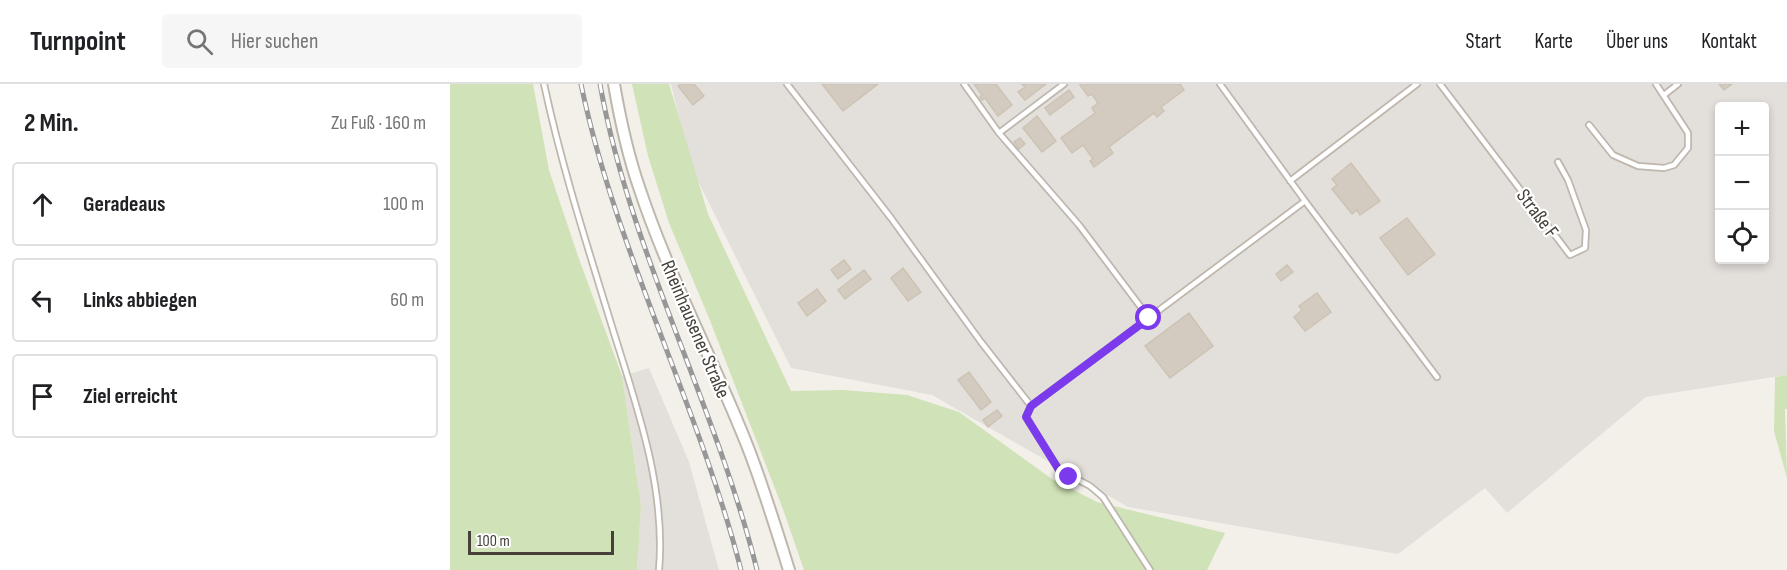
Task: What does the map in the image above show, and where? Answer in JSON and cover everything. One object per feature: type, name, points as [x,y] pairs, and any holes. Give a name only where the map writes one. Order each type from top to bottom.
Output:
[{"type":"street","name":"Rheinhausener Straße","points":[[614,84],[619,113],[639,189],[672,274],[747,445],[789,570]]},
{"type":"lane","points":[[544,84],[562,163],[643,424],[656,494],[659,570]]},
{"type":"lane","points":[[787,84],[891,218],[981,342],[1031,406]]},
{"type":"lane","points":[[964,84],[999,133],[1079,225],[1149,318]]},
{"type":"lane","points":[[999,133],[1064,84]]},
{"type":"lane","points":[[1220,84],[1437,377]]},
{"type":"lane","points":[[1290,181],[1417,84]]},
{"type":"lane","name":"Straße F","points":[[1440,84],[1569,255],[1585,248],[1586,230],[1568,180],[1558,162]]},
{"type":"lane","points":[[1589,125],[1613,155],[1621,159],[1638,166],[1664,168],[1674,165],[1688,148],[1688,133],[1656,84]]},
{"type":"lane","points":[[1664,95],[1678,84]]},
{"type":"lane","points":[[1150,570],[1098,491],[1059,470],[1026,417],[1031,406],[1305,201]]},
{"type":"shaded area","points":[[671,84],[1787,84],[1787,375],[1646,397],[1507,513],[1485,488],[1398,554],[1128,507],[932,395],[791,368],[690,165]]},
{"type":"shaded area","points":[[649,368],[689,462],[719,570],[637,570],[641,506],[622,376]]},
{"type":"green space","points":[[450,84],[533,84],[549,170],[622,376],[641,506],[637,570],[450,570]]},
{"type":"green space","points":[[632,84],[669,84],[708,214],[791,391],[843,390],[907,395],[959,412],[1052,479],[1097,502],[1225,533],[1207,570],[804,570],[709,318],[669,223],[648,156]]},
{"type":"green space","points":[[1787,375],[1787,409],[1785,409],[1787,478],[1774,431],[1775,377]]},
{"type":"building","points":[[694,84],[704,96],[693,105],[678,86]]},
{"type":"building","points":[[822,84],[878,84],[843,111]]},
{"type":"building","points":[[974,84],[996,84],[1012,105],[998,116],[985,98],[982,100],[980,97],[982,95]]},
{"type":"building","points":[[1022,84],[1046,84],[1025,100],[1018,92],[1025,87]]},
{"type":"building","points":[[1180,84],[1184,90],[1161,107],[1164,111],[1157,117],[1154,113],[1109,147],[1113,153],[1094,167],[1090,161],[1093,159],[1083,145],[1072,153],[1061,138],[1095,113],[1092,108],[1098,103],[1092,94],[1088,96],[1080,85]]},
{"type":"building","points":[[1719,84],[1732,84],[1724,90]]},
{"type":"building","points":[[1069,90],[1074,97],[1050,115],[1045,108]]},
{"type":"building","points":[[1037,116],[1056,141],[1042,152],[1023,128]]},
{"type":"building","points":[[1020,138],[1025,144],[1019,149],[1014,142]]},
{"type":"building","points":[[1351,163],[1380,201],[1360,215],[1357,210],[1352,214],[1332,189],[1337,185],[1332,179]]},
{"type":"building","points":[[1407,218],[1435,254],[1408,275],[1380,238]]},
{"type":"building","points":[[844,260],[851,269],[838,279],[831,270]]},
{"type":"building","points":[[1287,265],[1293,272],[1281,281],[1276,274]]},
{"type":"building","points":[[903,268],[921,292],[908,301],[891,278]]},
{"type":"building","points":[[864,270],[871,279],[845,299],[838,290]]},
{"type":"building","points":[[817,289],[826,301],[807,316],[798,303]]},
{"type":"building","points":[[1317,293],[1331,312],[1305,331],[1294,317],[1302,310],[1299,306]]},
{"type":"building","points":[[1189,313],[1213,346],[1170,378],[1145,346]]},
{"type":"building","points":[[969,372],[991,402],[981,410],[958,380]]},
{"type":"building","points":[[997,410],[1002,416],[988,427],[983,420]]},
{"type":"railway","points":[[581,84],[614,206],[703,448],[741,570]]},
{"type":"railway","points":[[600,84],[631,208],[719,448],[740,509],[757,570]]},
{"type":"route","points":[[1069,477],[1059,470],[1034,432],[1026,417],[1031,406],[1149,318]]}]
